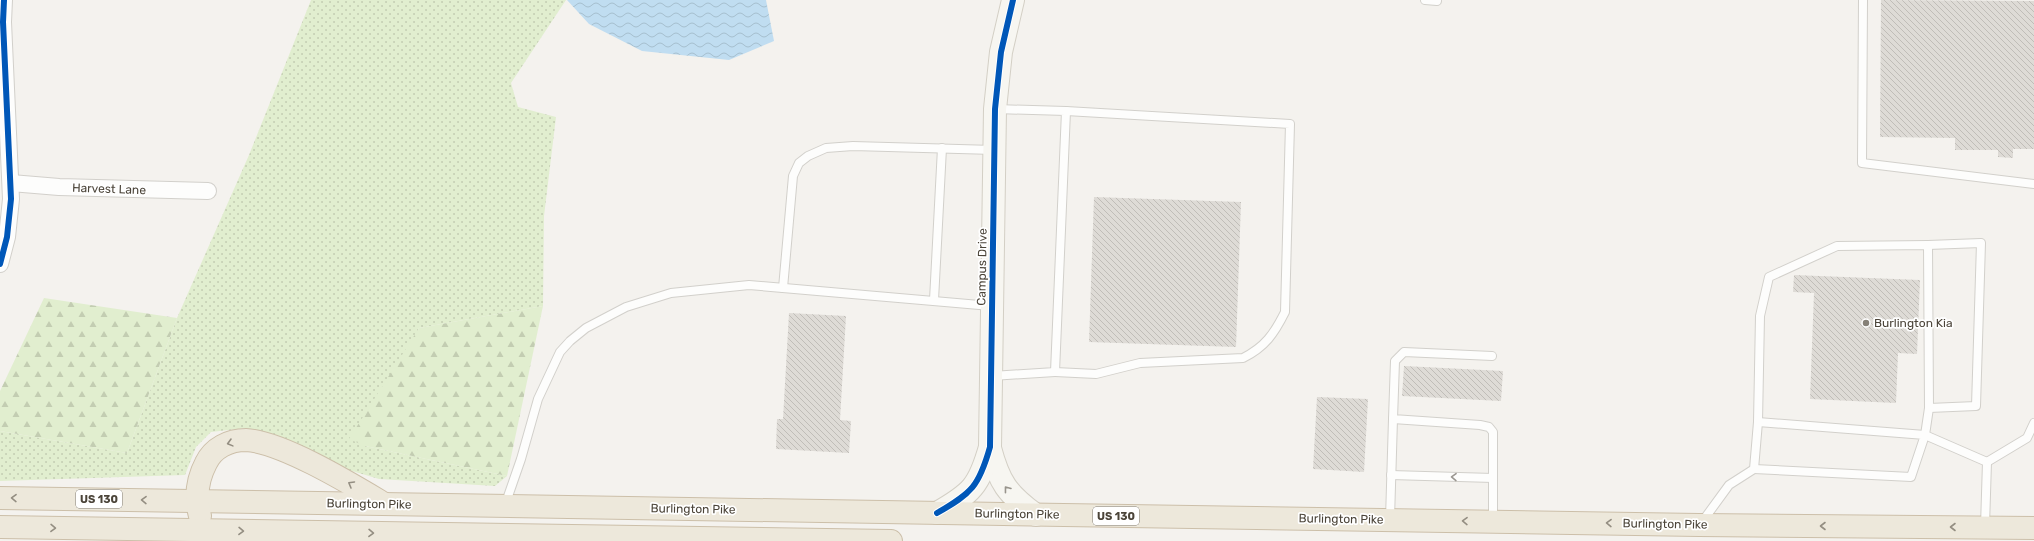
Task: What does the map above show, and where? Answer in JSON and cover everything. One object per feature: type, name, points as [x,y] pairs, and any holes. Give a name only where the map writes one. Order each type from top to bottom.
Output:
[{"type":"highway","points":[[195,534],[185,512],[188,501],[207,459],[215,450],[229,442],[246,440],[266,444],[287,452],[338,477],[384,504]]},
{"type":"highway","name":"Burlington Pike","points":[[0,498],[1699,525],[2034,528]]},
{"type":"highway","points":[[0,527],[195,534],[891,541]]},
{"type":"highway","points":[[0,537],[16,541]]},
{"type":"street","points":[[0,264],[10,218],[11,184],[4,138],[4,0]]},
{"type":"street","name":"Campus Drive","points":[[937,513],[959,501],[973,488],[983,472],[990,447],[995,109],[1001,52],[1013,0]]},
{"type":"street","name":"Harvest Lane","points":[[11,184],[59,187],[208,191]]},
{"type":"street","name":"Campus Drive","points":[[990,447],[997,474],[1006,490],[1036,515]]},
{"type":"lane","points":[[1425,0],[1437,1]]},
{"type":"lane","points":[[1863,0],[1862,163],[2034,184]]},
{"type":"lane","points":[[991,376],[1055,372],[1096,374],[1140,363],[1243,358],[1258,351],[1274,333],[1285,312],[1290,124],[1066,111],[995,109]]},
{"type":"lane","points":[[1055,372],[1066,111]]},
{"type":"lane","points":[[784,288],[792,176],[799,164],[808,156],[826,148],[853,146],[995,150]]},
{"type":"lane","points":[[934,300],[942,148]]},
{"type":"lane","points":[[1754,469],[1758,422],[1760,316],[1769,277],[1837,246],[1981,243],[1976,406],[1929,408]]},
{"type":"lane","points":[[1699,525],[1729,485],[1754,469],[1911,476],[1925,435],[1929,408],[1928,245]]},
{"type":"lane","points":[[504,506],[521,459],[538,399],[560,352],[570,341],[586,328],[626,307],[670,293],[749,285],[992,306]]},
{"type":"lane","points":[[1390,520],[1395,361],[1404,352],[1492,356]]},
{"type":"lane","points":[[1393,420],[1480,424],[1489,427],[1494,432],[1493,521]]},
{"type":"lane","points":[[1758,422],[1925,435],[1987,462]]},
{"type":"lane","points":[[1987,462],[2031,437],[2034,423]]},
{"type":"lane","points":[[1985,527],[1987,462]]},
{"type":"lane","points":[[1391,475],[1493,478]]},
{"type":"green space","points":[[311,0],[566,0],[511,83],[518,107],[556,117],[544,216],[543,306],[419,328],[365,446],[507,476],[495,486],[379,479],[342,468],[246,428],[211,432],[196,447],[185,475],[0,481],[0,431],[127,453],[177,318],[249,155]]},
{"type":"green space","points":[[44,298],[177,318],[127,453],[0,431],[0,391]]},
{"type":"green space","points":[[543,306],[507,476],[365,446],[349,439],[419,328]]},
{"type":"water","points":[[567,0],[766,0],[774,41],[729,60],[642,51],[589,24]]},
{"type":"building","points":[[1881,0],[2034,1],[2034,149],[2013,149],[2013,158],[1998,157],[1998,150],[1955,150],[1955,138],[1880,137]]},
{"type":"building","points":[[1094,197],[1241,202],[1236,347],[1089,342]]},
{"type":"building","name":"Burlington Kia","points":[[1794,275],[1920,280],[1917,354],[1898,353],[1896,403],[1810,399],[1814,293],[1793,292]]},
{"type":"building","points":[[789,313],[846,316],[840,420],[851,421],[849,453],[776,449],[777,419],[783,419]]},
{"type":"building","points":[[1404,366],[1503,371],[1501,401],[1402,396]]},
{"type":"building","points":[[1317,397],[1368,399],[1364,472],[1313,469]]},
{"type":"cycle path","points":[[0,264],[7,237],[11,199],[3,22],[4,0]]},
{"type":"cycle path","points":[[937,513],[966,494],[978,480],[990,447],[995,109],[1001,52],[1013,0]]},
{"type":"place","name":"Burlington Kia","points":[[1866,323]]}]
